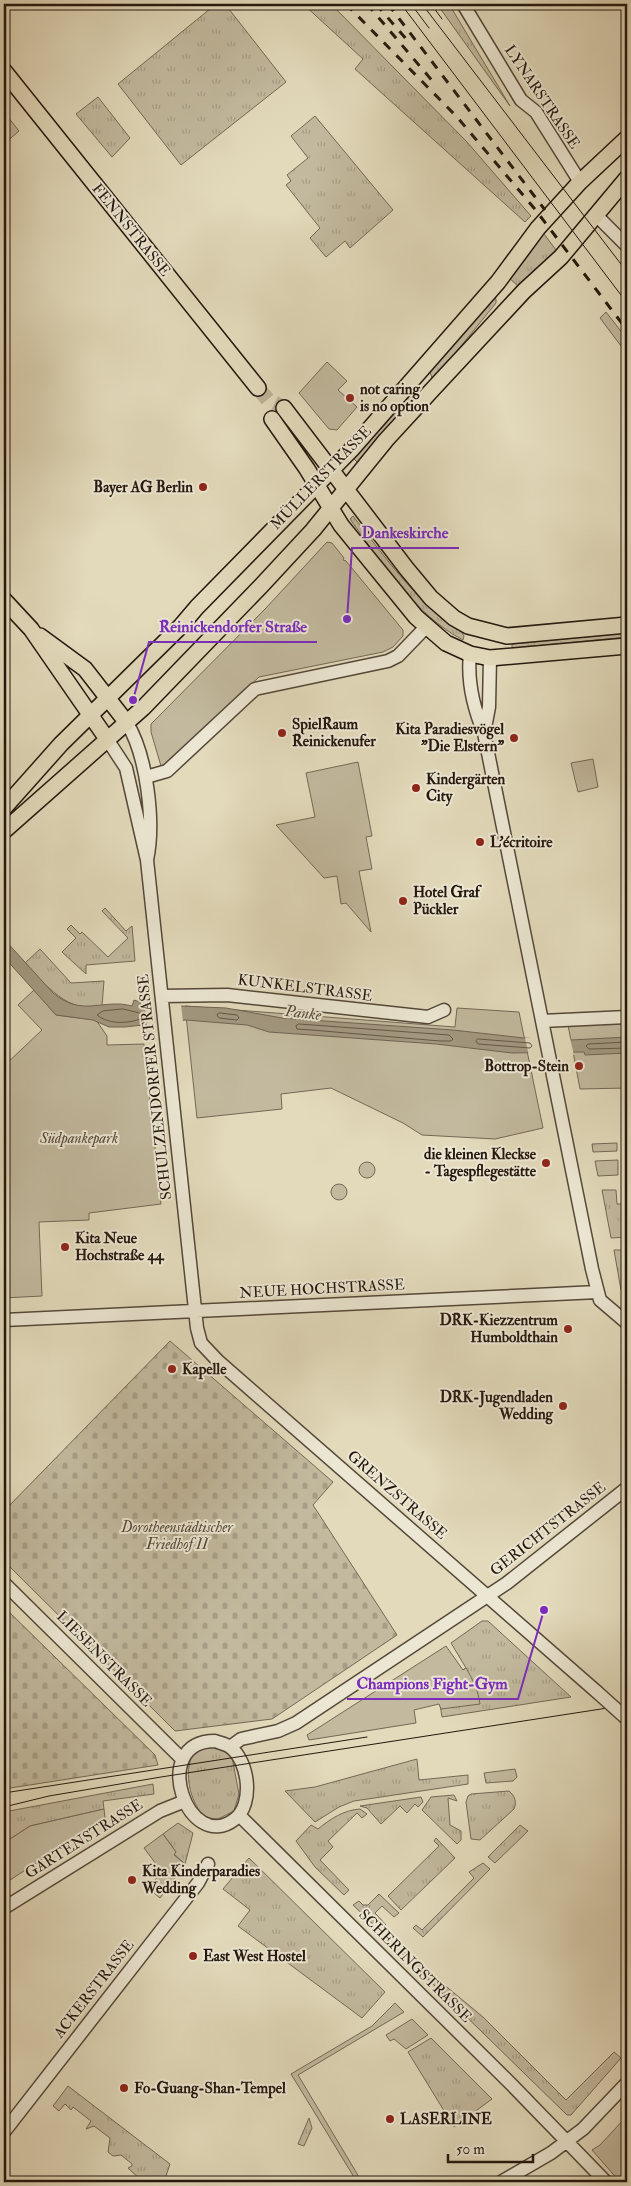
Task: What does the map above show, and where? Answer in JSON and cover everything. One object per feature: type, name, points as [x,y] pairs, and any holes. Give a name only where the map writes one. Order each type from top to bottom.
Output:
[{"type":"main road","name":"FENNSTRASSE","points":[[4,71],[258,388]]},
{"type":"main road","name":"MÜLLERSTRASSE","points":[[4,808],[61,744],[180,627],[351,450],[498,282],[538,228],[580,182],[627,138]]},
{"type":"main road","name":"MÜLLERSTRASSE","points":[[4,832],[126,724],[261,586],[432,390],[518,298],[561,257],[627,178]]},
{"type":"main road","points":[[498,282],[518,298]]},
{"type":"main road","points":[[416,376],[432,390]]},
{"type":"main road","points":[[284,408],[332,468],[406,568],[431,598],[454,618],[468,626],[507,636],[627,625]]},
{"type":"main road","points":[[272,419],[317,484],[341,525],[384,579],[426,627],[446,643],[470,654],[490,658],[627,646]]},
{"type":"main road","points":[[4,600],[31,629],[107,739]]},
{"type":"main road","points":[[31,629],[85,669],[126,724]]},
{"type":"main road","points":[[470,654],[486,632]]},
{"type":"main road","points":[[486,632],[490,658]]},
{"type":"street","name":"LYNARSTRASSE","points":[[463,4],[521,100],[536,112],[580,182]]},
{"type":"street","points":[[597,216],[627,246]]},
{"type":"street","points":[[146,778],[167,770],[251,691],[388,661],[398,656],[426,627]]},
{"type":"street","points":[[470,654],[469,681],[475,713],[484,733],[544,1036],[598,1292],[600,1300],[627,1323]]},
{"type":"street","points":[[484,733],[489,707],[490,658]]},
{"type":"street","name":"SCHULZENDORFER STRASSE","points":[[126,724],[137,742],[146,778],[151,843],[148,860]]},
{"type":"street","name":"SCHULZENDORFER STRASSE","points":[[107,739],[126,768],[148,860],[196,1311]]},
{"type":"street","name":"KUNKELSTRASSE","points":[[162,1000],[227,995],[428,1017],[444,1010]]},
{"type":"street","points":[[542,1021],[627,1016]]},
{"type":"street","name":"NEUE HOCHSTRASSE","points":[[4,1320],[598,1292]]},
{"type":"street","name":"GRENZSTRASSE","points":[[196,1311],[198,1334],[201,1343],[209,1353],[627,1719]]},
{"type":"street","name":"GERICHTSTRASSE","points":[[488,1596],[627,1488]]},
{"type":"street","name":"LIESENSTRASSE","points":[[4,1583],[182,1759]]},
{"type":"street","points":[[230,1747],[241,1738],[278,1731],[296,1723],[488,1596]]},
{"type":"street","points":[[215,1741],[230,1747],[239,1758],[247,1790],[245,1809],[240,1816],[224,1824],[200,1822],[190,1813],[184,1802],[181,1788],[182,1759],[200,1743],[215,1741]]},
{"type":"street","name":"GARTENSTRASSE","points":[[4,1908],[168,1806],[184,1802]]},
{"type":"street","name":"SCHERINGSTRASSE","points":[[240,1816],[606,2182]]},
{"type":"street","name":"ACKERSTRASSE","points":[[4,2132],[198,1883],[208,1864]]},
{"type":"street","points":[[501,2182],[584,2130],[627,2083]]},
{"type":"green space","points":[[216,4],[225,4],[286,82],[181,165],[118,84]]},
{"type":"green space","points":[[303,4],[331,4],[467,142],[531,216],[525,222],[355,69],[363,59]]},
{"type":"green space","points":[[437,4],[449,4],[510,106]]},
{"type":"green space","points":[[98,97],[130,138],[112,157],[76,114]]},
{"type":"green space","points":[[4,112],[19,131],[4,144]]},
{"type":"green space","points":[[315,116],[393,210],[350,248],[345,241],[326,257],[310,238],[320,228],[286,185],[291,181],[287,175],[308,158],[291,136]]},
{"type":"green space","points":[[541,230],[559,254],[521,289],[507,276]]},
{"type":"green space","points":[[492,298],[496,299],[496,303],[435,378],[432,378],[430,372]]},
{"type":"green space","points":[[606,312],[627,339],[627,354],[600,318]]},
{"type":"green space","points":[[327,362],[347,381],[338,390],[357,407],[337,430],[329,429],[299,393]]},
{"type":"green space","points":[[416,388],[421,391],[358,463],[354,459],[405,402],[407,394]]},
{"type":"green space","points":[[353,516],[415,593],[461,631],[464,636],[463,640],[429,617],[414,602],[374,553],[350,519]]},
{"type":"green space","points":[[327,542],[332,543],[344,558],[343,560],[346,561],[403,630],[403,636],[393,647],[383,652],[259,677],[165,767],[161,766],[151,732],[151,724],[266,608]]},
{"type":"green space","points":[[627,633],[627,637],[512,648],[512,644]]},
{"type":"green space","points":[[593,759],[598,787],[578,792],[571,763]]},
{"type":"green space","points":[[358,762],[372,836],[366,837],[372,869],[359,871],[371,932],[346,903],[341,904],[337,876],[324,878],[276,825],[315,817],[306,773]]},
{"type":"green space","points":[[105,908],[126,931],[132,926],[135,961],[86,965],[86,974],[62,952],[76,938],[67,929],[71,925],[80,934],[82,932],[108,957],[128,938],[102,911]]},
{"type":"green space","points":[[40,949],[71,983],[104,981],[102,1006],[90,1008],[78,1006],[58,996],[49,988],[25,963]]},
{"type":"green space","name":"Südpankepark","points":[[34,990],[56,1015],[96,1020],[107,1036],[107,1045],[144,1044],[161,1204],[89,1213],[89,1220],[39,1222],[42,1296],[4,1298],[4,1066],[42,1030],[18,1005]]},
{"type":"green space","points":[[185,1006],[455,1027],[457,1008],[519,1012],[543,1128],[495,1139],[422,1135],[403,1123],[331,1088],[281,1094],[282,1109],[197,1118]]},
{"type":"green space","points":[[627,1021],[627,1088],[580,1089],[568,1025]]},
{"type":"green space","points":[[617,1143],[617,1151],[593,1152],[592,1144]]},
{"type":"green space","points":[[618,1160],[618,1175],[598,1176],[595,1161]]},
{"type":"green space","points":[[367,1162],[373,1164],[375,1170],[373,1176],[367,1178],[361,1176],[359,1170],[361,1164]]},
{"type":"green space","points":[[339,1184],[345,1186],[347,1192],[345,1198],[339,1200],[333,1198],[331,1192],[333,1186]]},
{"type":"green space","points":[[602,1190],[616,1190],[617,1204],[627,1204],[627,1237],[611,1238]]},
{"type":"green space","points":[[614,1250],[627,1250],[627,1295],[621,1290]]},
{"type":"green space","name":"Dorotheenstädtischer Friedhof II","points":[[170,1341],[333,1482],[313,1505],[397,1635],[272,1719],[175,1731],[4,1561],[4,1511]]},
{"type":"green space","points":[[4,1607],[155,1755],[158,1765],[4,1789]]},
{"type":"green space","points":[[482,1621],[488,1621],[571,1697],[442,1717],[437,1686],[466,1668],[451,1643]]},
{"type":"green space","points":[[446,1646],[463,1670],[466,1668],[475,1685],[480,1704],[441,1709],[439,1704],[414,1710],[416,1723],[309,1740],[307,1735]]},
{"type":"green space","points":[[218,1747],[232,1757],[239,1794],[234,1811],[218,1819],[206,1816],[198,1808],[190,1790],[189,1769],[190,1760],[195,1753],[202,1748]]},
{"type":"green space","points":[[417,1759],[419,1780],[468,1775],[468,1784],[354,1801],[339,1807],[315,1822],[285,1791],[315,1787]]},
{"type":"green space","points":[[515,1769],[517,1777],[513,1781],[486,1783],[484,1773]]},
{"type":"green space","points":[[153,1784],[154,1794],[103,1801],[104,1809],[30,1826],[4,1843],[4,1812]]},
{"type":"green space","points":[[509,1791],[515,1799],[514,1809],[480,1840],[471,1839],[466,1802],[468,1796],[471,1794]]},
{"type":"green space","points":[[454,1795],[457,1801],[448,1798],[450,1825],[461,1831],[461,1840],[457,1844],[422,1810],[431,1797]]},
{"type":"green space","points":[[421,1797],[423,1802],[418,1807],[415,1804],[407,1813],[400,1806],[381,1824],[367,1808],[360,1806]]},
{"type":"green space","points":[[104,1809],[105,1818],[4,1884],[4,1843],[30,1826]]},
{"type":"green space","points":[[360,1809],[367,1814],[362,1818],[357,1813],[328,1841],[333,1847],[320,1860],[349,1890],[344,1895],[315,1867],[296,1841],[311,1825],[318,1829],[348,1811]]},
{"type":"green space","points":[[178,1823],[193,1833],[185,1864],[174,1854],[176,1852],[163,1834]]},
{"type":"green space","points":[[520,1825],[528,1831],[495,1863],[488,1857]]},
{"type":"green space","points":[[163,1834],[176,1852],[174,1855],[185,1864],[160,1898],[148,1888],[162,1872],[144,1848]]},
{"type":"green space","points":[[436,1838],[455,1858],[401,1910],[388,1896],[439,1846],[434,1841]]},
{"type":"green space","points":[[249,1858],[385,1992],[362,2018],[238,1926],[250,1910],[223,1889]]},
{"type":"green space","points":[[483,1863],[490,1869],[423,1937],[413,1928],[416,1925],[422,1930],[474,1878],[469,1872]]},
{"type":"green space","points":[[379,1894],[399,1913],[394,1917],[382,1906],[375,1913],[386,1925],[380,1931],[353,1905],[359,1901],[363,1905],[368,1905]]},
{"type":"green space","points":[[402,1950],[483,2017],[566,2100],[614,2052],[621,2058],[571,2115],[567,2115],[400,1952]]},
{"type":"green space","points":[[395,2003],[404,2012],[298,2075],[362,2182],[357,2182],[291,2074],[372,2026]]},
{"type":"green space","points":[[412,2019],[428,2035],[406,2049],[394,2039],[390,2041],[386,2035]]},
{"type":"green space","points":[[431,2038],[492,2099],[454,2127],[408,2052]]},
{"type":"green space","points":[[68,2086],[170,2164],[164,2182],[143,2182],[128,2168],[132,2164],[121,2155],[113,2156],[108,2152],[110,2138],[94,2126],[86,2129],[91,2121],[73,2107],[71,2110],[65,2104],[59,2111],[53,2106]]},
{"type":"green space","points":[[627,2116],[627,2182],[620,2182],[592,2150],[600,2145]]},
{"type":"green space","points":[[309,2118],[312,2128],[304,2146],[298,2144]]},
{"type":"water","points":[[4,939],[53,993],[64,1000],[84,1006],[122,1004],[132,1006],[134,1000],[140,1002],[141,1009],[181,1006],[226,1008],[282,1018],[453,1030],[524,1038],[571,1040],[627,1037],[627,1053],[585,1055],[584,1052],[512,1053],[436,1044],[269,1032],[247,1025],[186,1020],[109,1027],[93,1020],[56,1015],[4,957]]},
{"type":"pier","points":[[181,1004],[183,1022],[147,1026],[145,1006]]},
{"type":"pier","points":[[539,1036],[570,1038],[574,1055],[529,1056],[525,1038]]},
{"type":"tunnel","points":[[258,388],[268,400],[284,408]]},
{"type":"tram line","points":[[401,4],[627,303]]},
{"type":"tram line","points":[[411,4],[429,28]]},
{"type":"tram line","points":[[422,4],[627,272]]},
{"type":"tram line","points":[[431,4],[442,19]]},
{"type":"tram line","points":[[4,1807],[49,1796],[161,1777],[627,1705]]},
{"type":"tram line","points":[[4,1793],[367,1737]]},
{"type":"railway","points":[[346,4],[457,117],[534,208],[627,330]]},
{"type":"railway","points":[[367,4],[435,84]]},
{"type":"railway","points":[[376,4],[407,40]]},
{"type":"railway","points":[[388,4],[545,210]]},
{"type":"place","name":"not caring is no option","points":[[350,398]]},
{"type":"place","name":"Bayer AG Berlin","points":[[203,487]]},
{"type":"place","name":"Dankeskirche","points":[[347,619]]},
{"type":"place","name":"Reinickendorfer Straße","points":[[133,700]]},
{"type":"place","name":"SpielRaum Reinickenufer","points":[[282,733]]},
{"type":"place","name":"Kita Paradiesvögel \"Die Elstern\"","points":[[514,738]]},
{"type":"place","name":"Kindergärten City","points":[[416,788]]},
{"type":"place","name":"L'écritoire","points":[[480,842]]},
{"type":"place","name":"Hotel Graf Pückler","points":[[403,901]]},
{"type":"place","name":"Bottrop-Stein","points":[[579,1066]]},
{"type":"place","name":"die kleinen Kleckse - Tagespflegestätte","points":[[546,1163]]},
{"type":"place","name":"Kita Neue Hochstraße 44","points":[[65,1247]]},
{"type":"place","name":"DRK-Kiezzentrum Humboldthain","points":[[568,1329]]},
{"type":"place","name":"Kapelle","points":[[172,1369]]},
{"type":"place","name":"DRK-Jugendladen Wedding","points":[[563,1406]]},
{"type":"place","name":"Champions Fight-Gym","points":[[544,1610]]},
{"type":"place","name":"Kita Kinderparadies Wedding","points":[[132,1880]]},
{"type":"place","name":"East West Hostel","points":[[193,1956]]},
{"type":"place","name":"Fo-Guang-Shan-Tempel","points":[[124,2088]]},
{"type":"place","name":"LASERLINE","points":[[390,2119]]},
{"type":"water label","name":"Panke","points":[[303,1013]]}]
